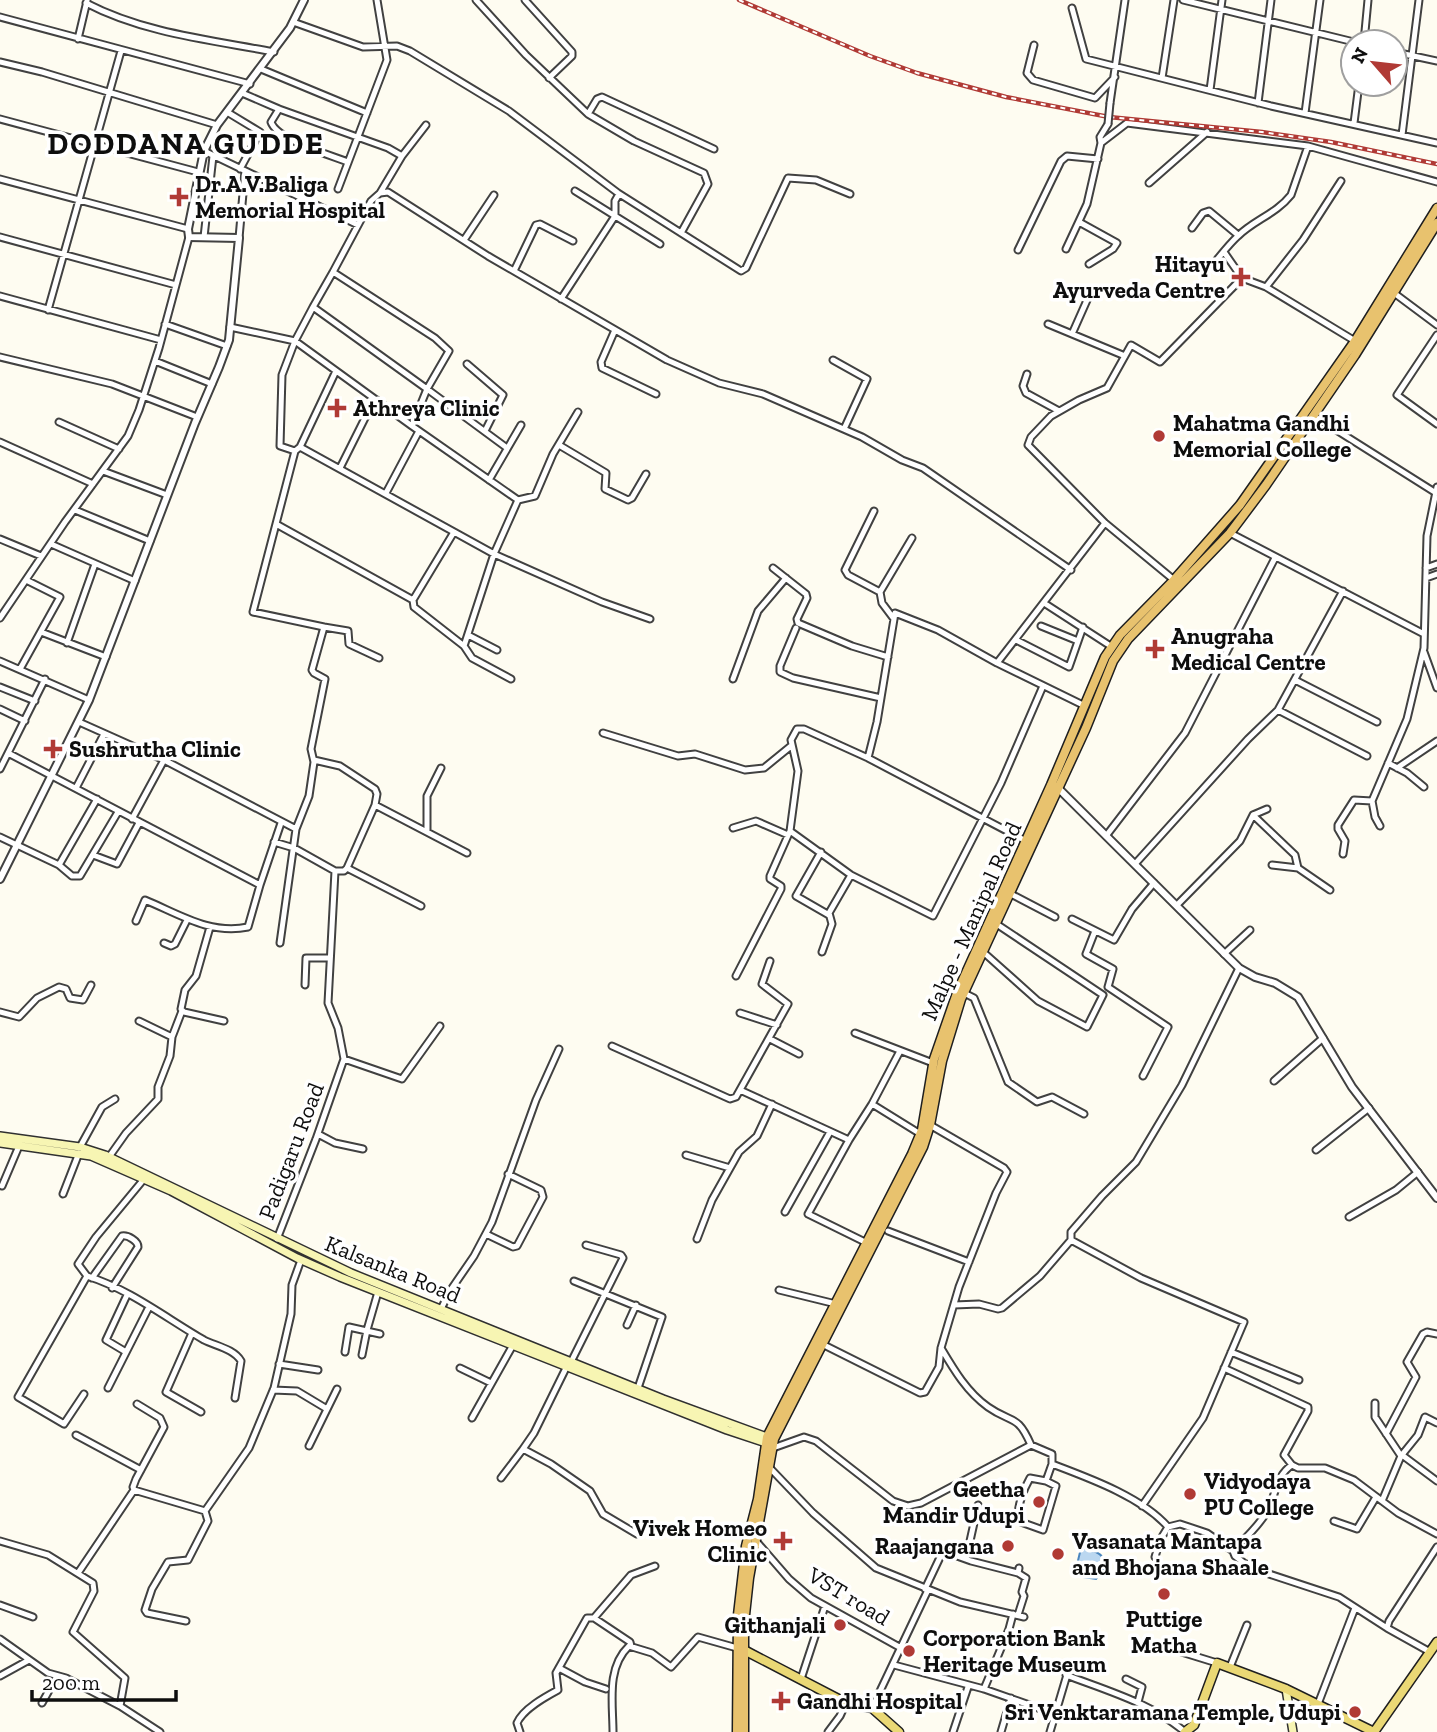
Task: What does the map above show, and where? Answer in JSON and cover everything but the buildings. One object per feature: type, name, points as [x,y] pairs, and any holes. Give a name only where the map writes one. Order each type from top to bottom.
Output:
[{"type":"highway","name":"Malpe - Manipal Road","points":[[737,1732],[741,1649],[754,1539],[769,1467],[771,1443],[924,1136],[933,1063],[957,993],[1026,841],[1105,674],[1120,649],[1230,533],[1355,341],[1437,208]]},
{"type":"highway","name":"Malpe - Manipal Road","points":[[744,1732],[738,1623],[746,1546],[771,1443],[836,1304],[930,1125],[940,1069],[964,993],[1058,788],[1082,726],[1085,706],[1098,671],[1128,627],[1229,519],[1295,435],[1314,416],[1437,223]]},
{"type":"main road","name":"Kalsanka Road","points":[[0,1136],[109,1157],[351,1273],[569,1364],[638,1388],[771,1443]]},
{"type":"main road","points":[[0,1143],[77,1150],[171,1191],[301,1259],[378,1292],[771,1443]]},
{"type":"main road","points":[[1185,1732],[1194,1725],[1217,1663],[1286,1689],[1374,1732],[1437,1642]]},
{"type":"main road","points":[[741,1649],[846,1703],[872,1708],[899,1732]]},
{"type":"main road","points":[[1286,1689],[1293,1732]]},
{"type":"street","points":[[0,618],[41,556],[128,436],[155,361],[189,237],[188,229],[204,151],[227,112],[274,52],[304,0]]},
{"type":"street","points":[[338,189],[387,60],[377,0]]},
{"type":"street","points":[[476,0],[549,78],[588,114],[634,141],[704,173],[708,184],[681,233]]},
{"type":"street","points":[[525,0],[572,52],[572,56],[549,78]]},
{"type":"street","points":[[1066,249],[1087,204],[1098,159],[1100,137],[1108,124],[1125,0]]},
{"type":"street","points":[[1162,78],[1174,0]]},
{"type":"street","points":[[1183,0],[1339,38]]},
{"type":"street","points":[[1210,90],[1222,0]]},
{"type":"street","points":[[1258,103],[1271,0]]},
{"type":"street","points":[[1304,113],[1320,0]]},
{"type":"street","points":[[1365,28],[1368,0]]},
{"type":"street","points":[[1402,135],[1419,0]]},
{"type":"street","points":[[78,39],[87,1],[116,18],[183,35],[274,52]]},
{"type":"street","points":[[1072,8],[1086,58],[1258,103],[1437,143]]},
{"type":"street","points":[[0,18],[250,83]]},
{"type":"street","points":[[293,22],[363,47],[383,45],[404,48],[509,111],[619,194],[743,271],[788,178],[816,180],[850,194]]},
{"type":"street","points":[[1034,45],[1027,73],[1033,80],[1095,98],[1115,78]]},
{"type":"street","points":[[48,310],[121,51]]},
{"type":"street","points":[[1411,55],[1437,61]]},
{"type":"street","points":[[0,62],[218,125]]},
{"type":"street","points":[[261,69],[367,113]]},
{"type":"street","points":[[242,93],[402,156]]},
{"type":"street","points":[[588,114],[597,99],[602,97],[714,149]]},
{"type":"street","points":[[1354,123],[1357,98]]},
{"type":"street","points":[[279,109],[271,122],[273,128],[301,144],[348,162]]},
{"type":"street","points":[[0,879],[89,700],[197,417],[227,346],[239,238],[243,170],[260,132],[227,112]]},
{"type":"street","points":[[0,119],[198,172]]},
{"type":"street","points":[[1101,143],[1127,123],[1208,132],[1308,146],[1437,182]]},
{"type":"street","points":[[426,125],[402,156],[380,193],[371,201],[295,341],[282,375],[281,446],[297,449],[340,468],[494,554],[602,602],[650,619]]},
{"type":"street","points":[[1149,183],[1208,132]]},
{"type":"street","points":[[1212,266],[1238,235],[1269,216],[1291,195],[1308,146]]},
{"type":"street","points":[[204,151],[358,225]]},
{"type":"street","points":[[204,237],[213,156]]},
{"type":"street","points":[[1018,250],[1061,160],[1067,156],[1098,159]]},
{"type":"street","points":[[0,179],[188,229]]},
{"type":"street","points":[[1266,287],[1303,240],[1341,181]]},
{"type":"street","points":[[575,191],[660,244]]},
{"type":"street","points":[[380,193],[388,192],[514,271],[667,360],[719,383],[764,394],[923,468],[1071,570]]},
{"type":"street","points":[[561,299],[615,216],[615,201],[619,194]]},
{"type":"street","points":[[464,240],[494,195]]},
{"type":"street","points":[[1192,228],[1203,214],[1209,211],[1238,235]]},
{"type":"street","points":[[1079,222],[1117,243],[1114,249],[1089,264]]},
{"type":"street","points":[[514,271],[537,225],[540,224],[573,241]]},
{"type":"street","points":[[0,237],[176,285]]},
{"type":"street","points":[[189,237],[239,238]]},
{"type":"street","points":[[1224,252],[1242,278],[1266,287],[1355,341]]},
{"type":"street","points":[[333,272],[435,338],[449,351],[427,389],[412,426]]},
{"type":"street","points":[[1174,580],[1105,523],[1028,445],[1051,415],[1107,388],[1131,345],[1160,362],[1242,278]]},
{"type":"street","points":[[1072,334],[1092,289]]},
{"type":"street","points":[[1394,293],[1437,325]]},
{"type":"street","points":[[0,296],[161,340]]},
{"type":"street","points":[[313,307],[508,448]]},
{"type":"street","points":[[165,324],[227,346]]},
{"type":"street","points":[[1048,324],[1125,356]]},
{"type":"street","points":[[230,327],[295,341],[518,500],[535,496],[559,444],[578,412]]},
{"type":"street","points":[[615,330],[601,362],[601,369],[656,394]]},
{"type":"street","points":[[1437,335],[1396,395],[1437,424]]},
{"type":"street","points":[[0,356],[107,383],[197,417]]},
{"type":"street","points":[[833,360],[867,379],[844,429]]},
{"type":"street","points":[[155,361],[212,384]]},
{"type":"street","points":[[467,364],[503,395],[485,431]]},
{"type":"street","points":[[337,371],[297,449],[253,612],[348,631],[349,644],[379,658]]},
{"type":"street","points":[[1027,374],[1023,386],[1026,393],[1059,411]]},
{"type":"street","points":[[340,468],[377,400]]},
{"type":"street","points":[[1314,416],[1436,493]]},
{"type":"street","points":[[58,422],[119,449]]},
{"type":"street","points":[[489,480],[520,425]]},
{"type":"street","points":[[386,493],[419,431]]},
{"type":"street","points":[[0,442],[93,484]]},
{"type":"street","points":[[559,444],[606,474],[605,489],[628,500],[632,498],[646,474]]},
{"type":"street","points":[[103,471],[167,495]]},
{"type":"street","points":[[1380,826],[1372,801],[1407,719],[1423,651],[1427,536],[1437,487]]},
{"type":"street","points":[[464,646],[494,554],[518,500]]},
{"type":"street","points":[[75,510],[150,541]]},
{"type":"street","points":[[874,511],[845,568],[848,575],[880,592]]},
{"type":"street","points":[[998,663],[1105,523]]},
{"type":"street","points":[[1430,523],[1437,525]]},
{"type":"street","points":[[276,524],[413,600]]},
{"type":"street","points":[[454,531],[413,600],[414,607],[464,646],[472,657],[511,679]]},
{"type":"street","points":[[1230,533],[1424,634]]},
{"type":"street","points":[[894,619],[882,603],[880,592],[912,538]]},
{"type":"street","points":[[0,539],[41,556]]},
{"type":"street","points":[[51,544],[135,581]]},
{"type":"street","points":[[1107,836],[1185,733],[1275,558]]},
{"type":"street","points":[[67,643],[95,564]]},
{"type":"street","points":[[1426,568],[1437,564]]},
{"type":"street","points":[[772,568],[807,596],[798,623],[852,646],[888,657]]},
{"type":"street","points":[[1426,578],[1437,574]]},
{"type":"street","points":[[733,679],[758,611],[786,578]]},
{"type":"street","points":[[20,670],[60,597],[26,580]]},
{"type":"street","points":[[1135,864],[1248,739],[1278,710],[1343,591]]},
{"type":"street","points":[[0,602],[8,606]]},
{"type":"street","points":[[1044,603],[1112,647]]},
{"type":"street","points":[[868,758],[895,613],[938,630],[1085,706]]},
{"type":"street","points":[[1041,626],[1078,640]]},
{"type":"street","points":[[280,943],[296,829],[309,796],[314,760],[311,748],[325,678],[312,670],[324,627]]},
{"type":"street","points":[[1016,640],[1069,667],[1083,627]]},
{"type":"street","points":[[796,628],[780,672],[793,678],[881,698]]},
{"type":"street","points":[[41,632],[106,657]]},
{"type":"street","points":[[468,635],[497,650]]},
{"type":"street","points":[[1423,651],[1437,688]]},
{"type":"street","points":[[0,661],[89,700]]},
{"type":"street","points":[[0,769],[45,680]]},
{"type":"street","points":[[1295,680],[1377,722]]},
{"type":"street","points":[[733,828],[756,821],[789,833],[821,852],[851,875],[933,916],[983,820],[1043,685]]},
{"type":"street","points":[[0,687],[35,701]]},
{"type":"street","points":[[0,709],[24,721]]},
{"type":"street","points":[[1278,710],[1367,756]]},
{"type":"street","points":[[79,722],[164,760],[296,829]]},
{"type":"street","points":[[736,976],[782,887],[770,879],[770,876],[789,833],[798,771],[796,755],[791,746],[792,737],[800,728],[868,758],[1026,841]]},
{"type":"street","points":[[603,733],[678,756],[695,754],[745,770],[764,768],[791,746]]},
{"type":"street","points":[[76,788],[104,734]]},
{"type":"street","points":[[1398,768],[1437,741]]},
{"type":"street","points":[[8,753],[260,885]]},
{"type":"street","points":[[132,819],[164,760]]},
{"type":"street","points":[[274,842],[294,848],[335,871],[344,871],[347,868],[375,805],[377,794],[375,789],[340,766],[314,760]]},
{"type":"street","points":[[1388,763],[1412,776],[1424,787]]},
{"type":"street","points":[[427,832],[427,796],[441,768]]},
{"type":"street","points":[[1058,788],[1239,968],[1275,982],[1298,997],[1352,1087],[1437,1198]]},
{"type":"street","points":[[59,866],[97,799]]},
{"type":"street","points":[[1343,854],[1345,841],[1338,825],[1354,800],[1372,801]]},
{"type":"street","points":[[375,805],[467,853]]},
{"type":"street","points":[[1177,905],[1240,841],[1253,816],[1268,809]]},
{"type":"street","points":[[0,837],[59,866],[72,876],[80,876],[118,812]]},
{"type":"street","points":[[1253,816],[1295,855],[1298,868]]},
{"type":"street","points":[[93,855],[117,863],[139,823]]},
{"type":"street","points":[[136,921],[145,900],[210,928],[248,927],[281,823]]},
{"type":"street","points":[[821,852],[796,896],[829,915],[832,924],[822,952]]},
{"type":"street","points":[[1272,865],[1298,868],[1329,890]]},
{"type":"street","points":[[347,868],[421,906]]},
{"type":"street","points":[[335,871],[328,1003],[338,1028],[344,1059],[402,1079],[440,1026]]},
{"type":"street","points":[[829,915],[851,875]]},
{"type":"street","points":[[1072,919],[1114,940],[1132,909],[1154,883]]},
{"type":"street","points":[[1009,893],[1055,916]]},
{"type":"street","points":[[164,943],[173,946],[187,920]]},
{"type":"street","points":[[995,923],[1103,995]]},
{"type":"street","points":[[109,1157],[126,1133],[158,1100],[158,1087],[170,1056],[172,1037],[182,1011],[186,990],[196,976],[210,928]]},
{"type":"street","points":[[1224,954],[1250,930]]},
{"type":"street","points":[[982,951],[1038,1002],[1087,1027],[1108,987],[1113,969],[1086,954],[1095,931]]},
{"type":"street","points":[[305,985],[306,958],[330,958]]},
{"type":"street","points":[[612,1046],[730,1099],[736,1097],[788,1002],[762,984],[770,961]]},
{"type":"street","points":[[954,1305],[979,1304],[1000,1309],[1040,1276],[1071,1240],[1071,1232],[1092,1207],[1136,1163],[1182,1085],[1239,968]]},
{"type":"street","points":[[0,1012],[19,1017],[37,998],[59,986],[66,989],[72,999],[83,1000],[91,985]]},
{"type":"street","points":[[1108,987],[1168,1027],[1143,1076]]},
{"type":"street","points":[[964,993],[974,998],[1010,1085],[1037,1102],[1052,1097],[1084,1114]]},
{"type":"street","points":[[182,1011],[224,1021]]},
{"type":"street","points":[[740,1013],[777,1025]]},
{"type":"street","points":[[139,1021],[172,1037]]},
{"type":"street","points":[[855,1033],[933,1063]]},
{"type":"street","points":[[1273,1081],[1322,1038]]},
{"type":"street","points":[[770,1039],[799,1054]]},
{"type":"street","points":[[441,1309],[486,1234],[536,1100],[559,1049]]},
{"type":"street","points":[[867,1243],[808,1214],[900,1051]]},
{"type":"street","name":"Padigaru Road","points":[[277,1239],[344,1059]]},
{"type":"street","points":[[740,1090],[849,1140]]},
{"type":"street","points":[[63,1194],[77,1150],[102,1107],[114,1099]]},
{"type":"street","points":[[697,1239],[712,1200],[739,1152],[757,1136],[772,1104]]},
{"type":"street","points":[[872,1104],[924,1136]]},
{"type":"street","points":[[1316,1150],[1369,1108]]},
{"type":"street","points":[[822,1345],[923,1394],[939,1367],[941,1348],[954,1305],[1006,1170],[930,1125]]},
{"type":"street","points":[[785,1212],[830,1132]]},
{"type":"street","points":[[318,1134],[335,1143],[363,1149]]},
{"type":"street","points":[[2,1186],[19,1146]]},
{"type":"street","points":[[686,1155],[730,1168]]},
{"type":"street","points":[[1349,1217],[1396,1190],[1418,1172]]},
{"type":"street","points":[[486,1234],[513,1247],[517,1246],[544,1194],[508,1174]]},
{"type":"street","points":[[144,1179],[96,1237],[78,1264],[89,1277],[112,1287],[241,1359],[235,1398]]},
{"type":"street","points":[[888,1231],[970,1262]]},
{"type":"street","points":[[84,1394],[64,1424],[18,1397],[89,1277],[122,1236],[127,1236],[138,1247],[112,1287]]},
{"type":"street","points":[[1071,1240],[1141,1278],[1244,1322],[1203,1418],[1142,1506]]},
{"type":"street","points":[[501,1478],[534,1433],[623,1257],[586,1245]]},
{"type":"street","points":[[205,1511],[249,1448],[273,1390],[291,1314],[292,1284],[301,1259]]},
{"type":"street","points":[[574,1281],[662,1317],[638,1388]]},
{"type":"street","points":[[779,1290],[836,1304]]},
{"type":"street","points":[[362,1355],[378,1292]]},
{"type":"street","points":[[126,1352],[106,1340],[127,1296]]},
{"type":"street","points":[[627,1325],[636,1305]]},
{"type":"street","points":[[108,1388],[149,1307]]},
{"type":"street","points":[[345,1352],[349,1327],[380,1334]]},
{"type":"street","points":[[192,1333],[166,1392],[201,1412]]},
{"type":"street","points":[[1386,1434],[1416,1377],[1407,1362],[1423,1334],[1437,1334]]},
{"type":"street","points":[[472,1418],[513,1345]]},
{"type":"street","points":[[941,1348],[961,1382],[988,1407],[1021,1425],[1031,1446],[1052,1454],[1052,1464],[1046,1481]]},
{"type":"street","points":[[1231,1352],[1299,1380]]},
{"type":"street","points":[[279,1364],[318,1370]]},
{"type":"street","points":[[460,1368],[491,1383]]},
{"type":"street","points":[[1224,1368],[1308,1407],[1284,1455],[1292,1465],[1298,1468],[1325,1468],[1354,1480],[1398,1513],[1437,1534]]},
{"type":"street","points":[[309,1446],[337,1389]]},
{"type":"street","points":[[273,1390],[299,1392],[327,1409]]},
{"type":"street","points":[[1375,1403],[1375,1417],[1401,1455],[1437,1481]]},
{"type":"street","points":[[78,1573],[134,1490],[133,1486],[164,1427],[160,1418],[138,1404]]},
{"type":"street","points":[[1334,1521],[1359,1528],[1379,1499],[1401,1455],[1419,1435],[1425,1417],[1437,1423]]},
{"type":"street","points":[[76,1435],[141,1470]]},
{"type":"street","points":[[771,1443],[804,1437],[816,1441],[893,1502],[908,1506],[921,1503],[1031,1446]]},
{"type":"street","points":[[523,1449],[551,1464],[590,1491],[603,1514],[637,1534]]},
{"type":"street","points":[[1052,1464],[1088,1478],[1142,1506],[1168,1527]]},
{"type":"street","points":[[1233,1551],[1264,1518],[1280,1477],[1284,1470],[1292,1465]]},
{"type":"street","points":[[769,1467],[813,1513],[876,1568],[960,1602],[1018,1615]]},
{"type":"street","points":[[1030,1478],[1046,1481],[1056,1486],[1043,1531],[1023,1525],[1018,1521],[1017,1515],[1030,1478]]},
{"type":"street","points":[[134,1490],[205,1511]]},
{"type":"street","points":[[966,1559],[978,1504]]},
{"type":"street","points":[[186,1621],[147,1613],[145,1610],[152,1589],[168,1562],[188,1560],[208,1521],[205,1511]]},
{"type":"street","points":[[1155,1557],[1160,1539],[1168,1527],[1180,1524],[1207,1533],[1255,1568],[1339,1597],[1430,1653]]},
{"type":"street","name":"VST road","points":[[754,1539],[789,1579],[811,1598],[901,1648]]},
{"type":"street","points":[[0,1541],[48,1555],[93,1583],[93,1591],[73,1632],[125,1678],[120,1706]]},
{"type":"street","points":[[1387,1628],[1437,1547]]},
{"type":"street","points":[[872,1708],[894,1665],[943,1551],[966,1559],[1019,1570],[1026,1578],[1018,1615],[1009,1629],[984,1689]]},
{"type":"street","points":[[594,1618],[631,1575],[655,1566]]},
{"type":"street","points":[[0,1605],[33,1616]]},
{"type":"street","points":[[801,1679],[825,1606]]},
{"type":"street","points":[[1318,1704],[1355,1608]]},
{"type":"street","points":[[520,1732],[517,1723],[522,1714],[543,1697],[558,1690],[555,1676],[587,1618],[594,1618],[630,1642],[631,1646],[652,1653],[671,1667],[698,1637],[741,1649]]},
{"type":"street","points":[[1230,1667],[1247,1625]]},
{"type":"street","points":[[0,1639],[48,1673],[66,1678],[120,1706],[160,1732]]},
{"type":"street","points":[[613,1732],[612,1684],[615,1666],[625,1649],[631,1646]]},
{"type":"street","points":[[1162,1646],[1217,1663]]},
{"type":"street","points":[[0,1676],[29,1660]]},
{"type":"street","points":[[894,1665],[968,1687],[984,1689],[1055,1714]]},
{"type":"street","points":[[559,1668],[584,1682],[606,1689]]},
{"type":"street","points":[[1050,1732],[1069,1668]]},
{"type":"street","points":[[1066,1675],[1138,1702],[1168,1718],[1185,1732]]},
{"type":"street","points":[[42,1703],[57,1676]]},
{"type":"street","points":[[1126,1679],[1142,1687],[1138,1702]]},
{"type":"street","points":[[953,1732],[968,1687]]},
{"type":"street","points":[[1001,1732],[1011,1698]]},
{"type":"street","points":[[828,1732],[846,1703]]},
{"type":"water","points":[[1081,1548],[1095,1551],[1103,1558],[1104,1567],[1096,1579],[1075,1573]]},
{"type":"railway","points":[[739,0],[870,56],[917,73],[1006,97],[1109,117],[1262,132],[1331,142],[1437,164]]},
{"type":"place","name":"Dr.A.V.Baliga Memorial Hospital","points":[[179,197]]},
{"type":"place","name":"Hitayu Ayurveda Centre","points":[[1241,277]]},
{"type":"place","name":"Athreya Clinic","points":[[337,408]]},
{"type":"place","name":"Mahatma Gandhi Memorial College","points":[[1159,436]]},
{"type":"place","name":"Anugraha Medical Centre","points":[[1155,649]]},
{"type":"place","name":"Sushrutha Clinic","points":[[53,749]]},
{"type":"place","name":"Vidyodaya PU College","points":[[1190,1494]]},
{"type":"place","name":"Geetha Mandir Udupi","points":[[1039,1502]]},
{"type":"place","name":"Vivek Homeo Clinic","points":[[783,1541]]},
{"type":"place","name":"Raajangana","points":[[1008,1546]]},
{"type":"place","name":"Vasanata Mantapa and Bhojana Shaale","points":[[1058,1554]]},
{"type":"place","name":"Puttige Matha","points":[[1164,1594]]},
{"type":"place","name":"Githanjali","points":[[840,1625]]},
{"type":"place","name":"Corporation Bank Heritage Museum","points":[[909,1651]]},
{"type":"place","name":"Gandhi Hospital","points":[[781,1701]]},
{"type":"place","name":"Sri Venktaramana Temple, Udupi","points":[[1355,1712]]},
{"type":"district","name":"DODDANA GUDDE","points":[[186,144]]}]
